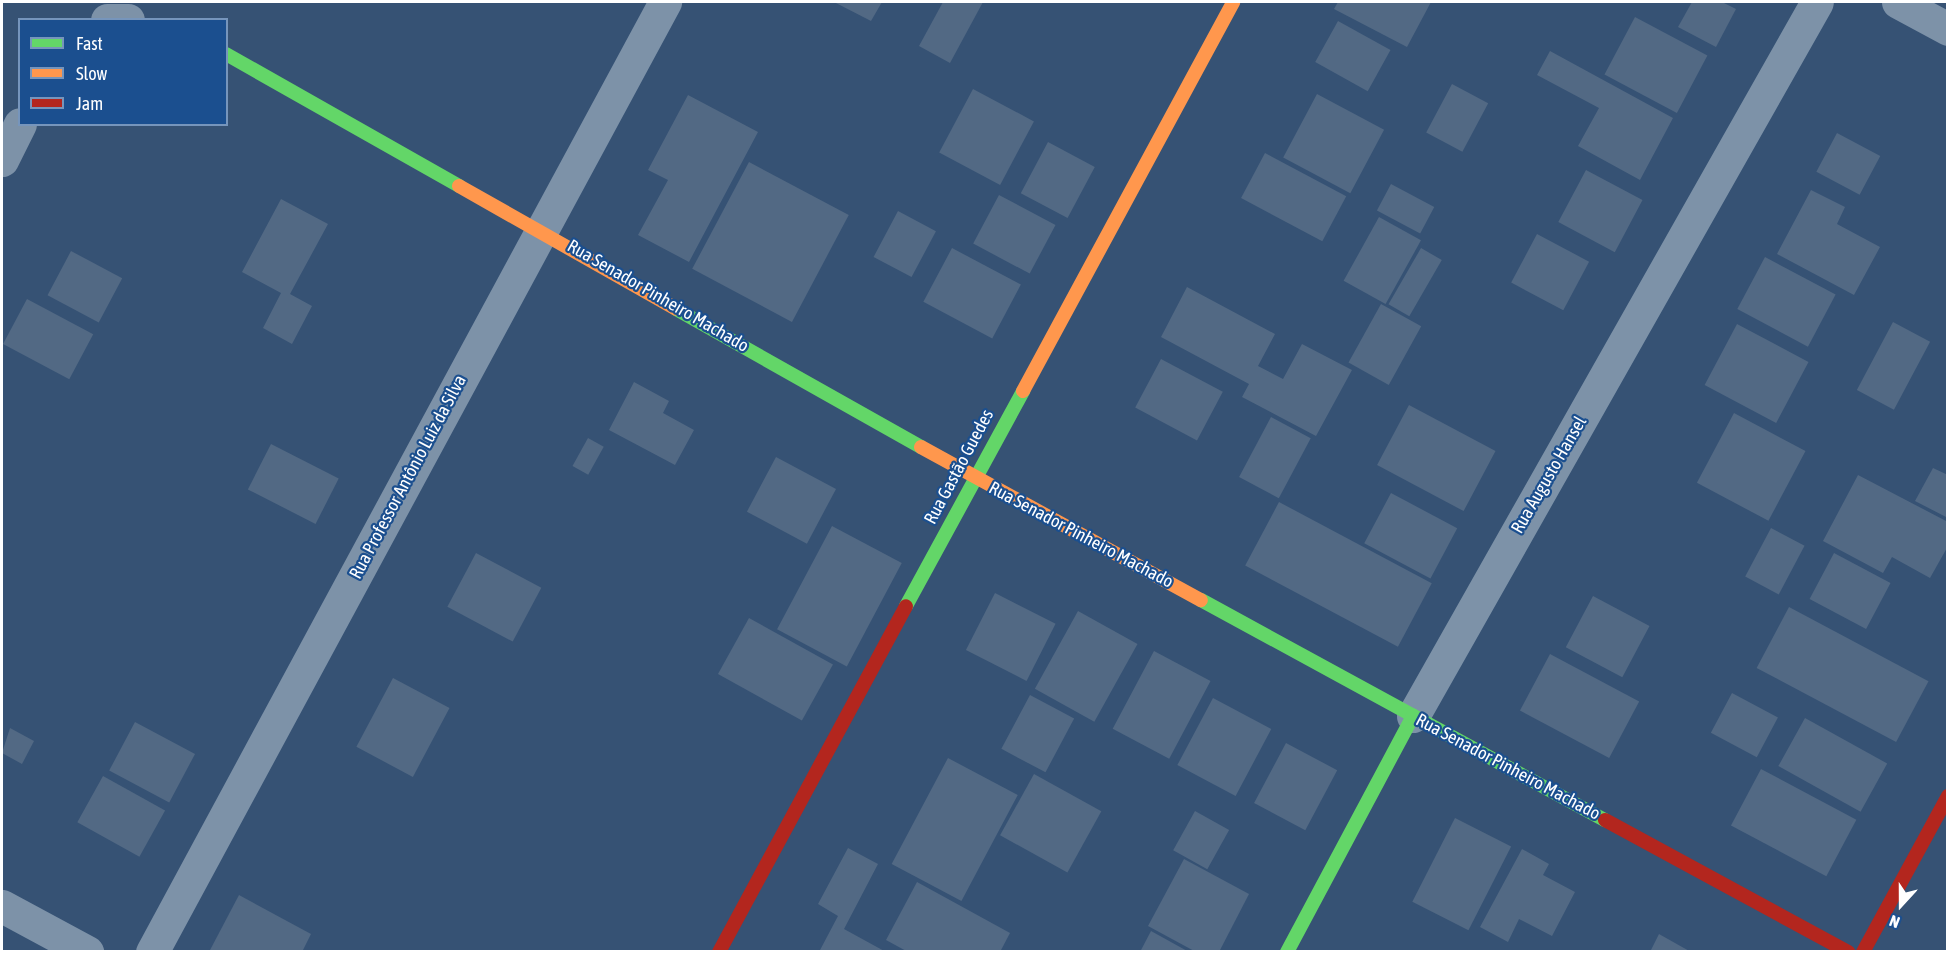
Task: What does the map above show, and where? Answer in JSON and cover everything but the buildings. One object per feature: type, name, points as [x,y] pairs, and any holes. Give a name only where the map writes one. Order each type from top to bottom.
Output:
[{"type":"street","name":"Rua Professor Antônio Luiz da Silva","points":[[152,951],[665,2]]},
{"type":"street","name":"Rua Gastão Guedes","points":[[719,951],[1233,2]]},
{"type":"street","name":"Rua Augusto Hansel","points":[[1287,951],[1413,716],[1817,2]]},
{"type":"street","points":[[1898,2],[1947,29]]},
{"type":"street","name":"Rua Senador Pinheiro Machado","points":[[228,55],[542,229],[974,477],[1848,951]]},
{"type":"street","points":[[2,160],[19,126]]},
{"type":"street","points":[[1863,951],[1947,796]]},
{"type":"street","points":[[2,906],[87,951]]},
{"type":"traffic: fast","points":[[228,55],[459,186]]},
{"type":"traffic: fast","points":[[676,309],[921,447]]},
{"type":"traffic: fast","points":[[906,606],[1023,391]]},
{"type":"traffic: fast","points":[[1201,600],[1605,820]]},
{"type":"traffic: fast","points":[[1287,952],[1413,716]]},
{"type":"traffic: slow","points":[[1023,391],[1233,2]]},
{"type":"traffic: slow","points":[[459,186],[676,309]]},
{"type":"traffic: slow","points":[[921,447],[1201,600]]},
{"type":"traffic: jam","points":[[719,952],[906,606]]},
{"type":"traffic: jam","points":[[1863,952],[1948,796]]},
{"type":"traffic: jam","points":[[1605,820],[1848,952]]}]
